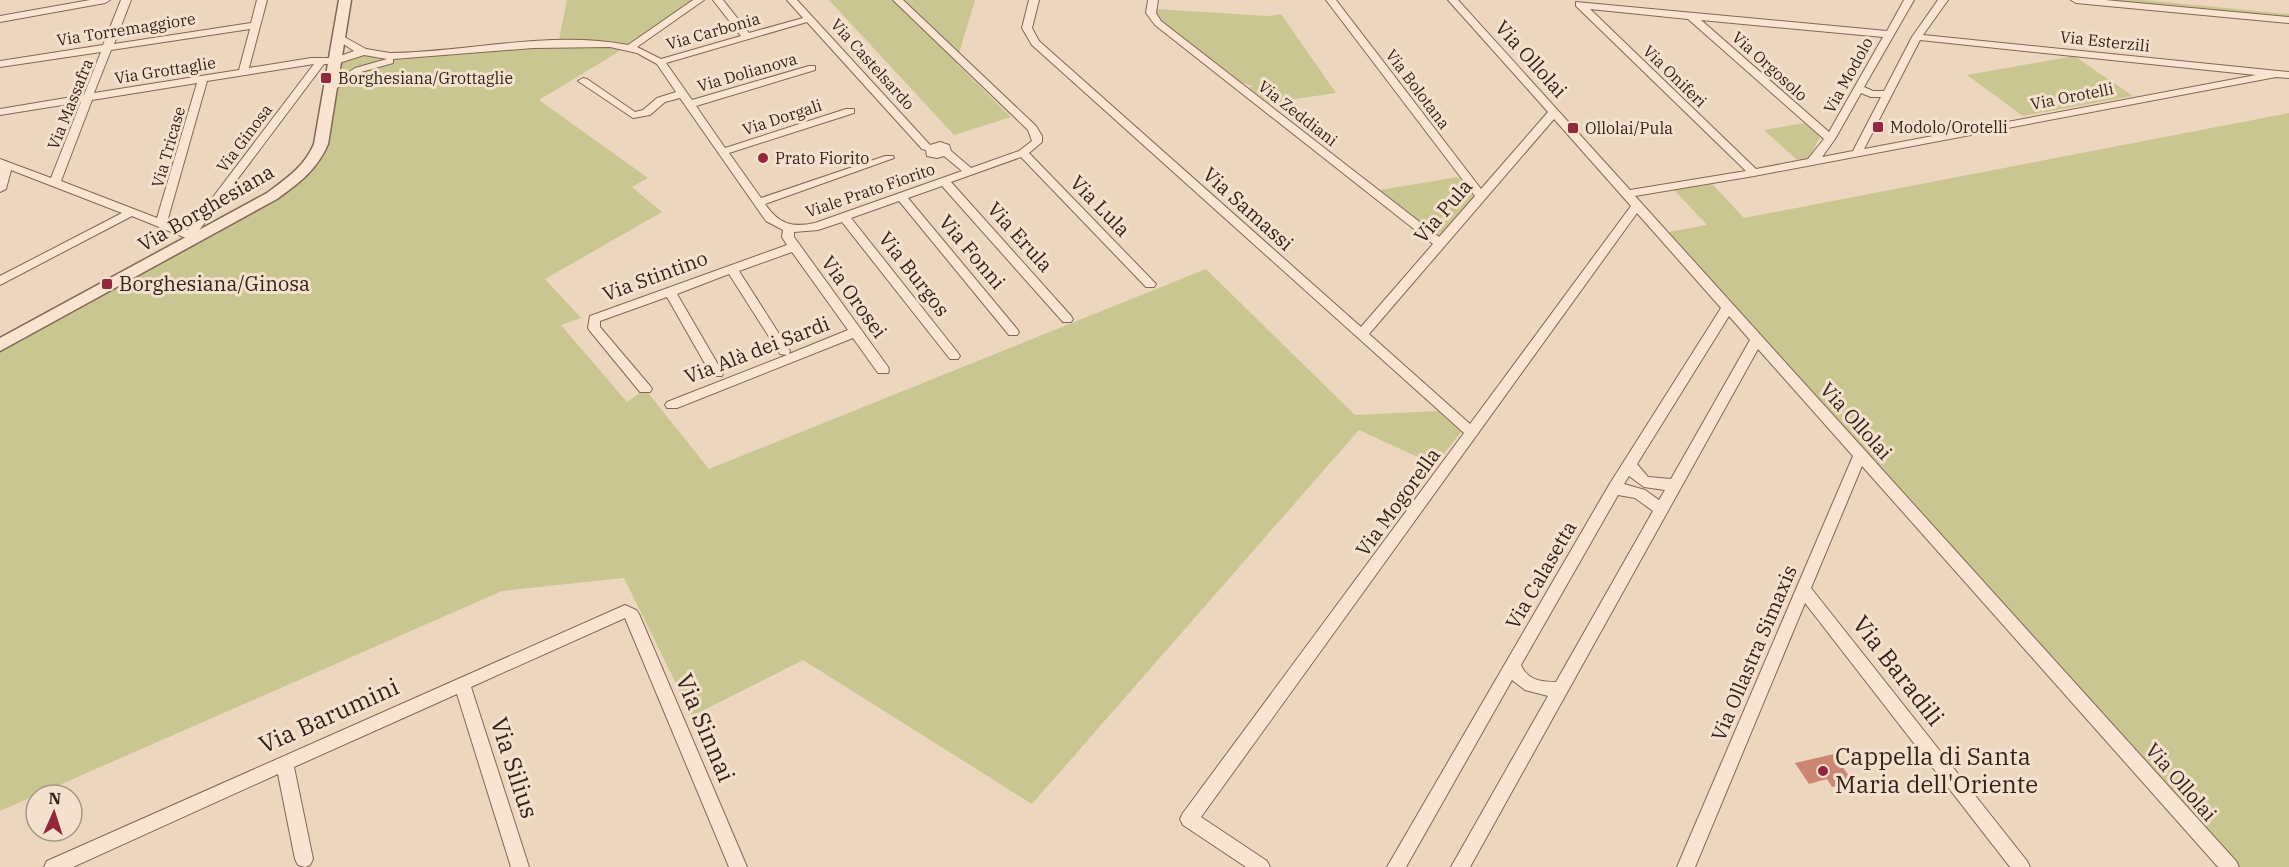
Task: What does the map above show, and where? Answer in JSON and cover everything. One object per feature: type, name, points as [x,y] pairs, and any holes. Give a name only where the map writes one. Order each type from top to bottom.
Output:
[{"type":"street","points":[[24,14],[29,0]]},
{"type":"street","points":[[0,19],[105,0]]},
{"type":"street","name":"Via Massafra","points":[[54,184],[110,47],[126,0]]},
{"type":"street","points":[[243,73],[262,0]]},
{"type":"street","name":"Via Borghesiana","points":[[0,345],[194,236],[259,205],[305,171],[321,144],[331,89],[331,64],[339,37],[345,0]]},
{"type":"street","points":[[631,46],[699,0]]},
{"type":"street","points":[[718,0],[747,37]]},
{"type":"street","name":"Via Castelsardo","points":[[792,0],[926,147],[931,148],[930,152],[934,155],[946,152],[969,172]]},
{"type":"street","points":[[898,0],[1032,128],[1037,142],[1023,153]]},
{"type":"street","name":"Via Samassi","points":[[1034,0],[1027,28],[1034,42],[1472,433]]},
{"type":"street","name":"Via Zeddiani","points":[[1153,0],[1152,15],[1158,23],[1439,243]]},
{"type":"street","name":"Via Bolotana","points":[[1331,0],[1480,195]]},
{"type":"street","name":"Via Ollolai","points":[[1453,0],[2230,867]]},
{"type":"street","name":"Via Modolo","points":[[1812,162],[1830,139],[1887,34],[1909,0]]},
{"type":"street","points":[[1857,153],[1917,37],[1943,0]]},
{"type":"street","points":[[2076,0],[2289,20]]},
{"type":"street","points":[[2167,0],[2289,11]]},
{"type":"street","points":[[1578,3],[1887,34]]},
{"type":"street","name":"Via Oniferi","points":[[1578,3],[1754,173]]},
{"type":"street","name":"Via Orgosolo","points":[[1691,16],[1830,139]]},
{"type":"street","name":"Via Carbonia","points":[[660,62],[809,19]]},
{"type":"street","name":"Via Torremaggiore","points":[[0,63],[256,25]]},
{"type":"street","name":"Viale Prato Fiorito","points":[[339,37],[363,52]]},
{"type":"street","name":"Via Esterzili","points":[[1917,37],[2289,75]]},
{"type":"street","name":"Viale Prato Fiorito","points":[[331,89],[358,70],[413,57],[585,43],[631,46],[649,53],[660,62],[772,220],[789,228],[813,227],[1023,153]]},
{"type":"street","name":"Viale Prato Fiorito","points":[[331,64],[363,52],[413,57]]},
{"type":"street","name":"Viale Prato Fiorito","points":[[331,64],[358,70]]},
{"type":"street","name":"Via Grottaglie","points":[[0,112],[243,73],[331,64]]},
{"type":"street","name":"Via Ginosa","points":[[194,236],[331,64]]},
{"type":"street","name":"Via Dolianova","points":[[690,104],[812,68]]},
{"type":"street","name":"Via Orotelli","points":[[1627,194],[1754,173],[2275,74]]},
{"type":"street","name":"Via Tricase","points":[[161,224],[203,79]]},
{"type":"street","points":[[583,81],[633,116],[646,113],[661,100],[682,94]]},
{"type":"street","points":[[1858,88],[1871,94],[1887,94]]},
{"type":"street","points":[[1852,99],[1867,100],[1880,108]]},
{"type":"street","name":"Via Dorgali","points":[[723,152],[850,111]]},
{"type":"street","name":"Via Pula","points":[[1362,334],[1553,113]]},
{"type":"street","name":"Via Lula","points":[[1023,153],[1150,284]]},
{"type":"street","points":[[760,202],[889,158]]},
{"type":"street","points":[[0,189],[3,164],[194,236]]},
{"type":"street","name":"Via Erula","points":[[944,181],[1067,319]]},
{"type":"street","name":"Via Fonni","points":[[901,197],[1013,332]]},
{"type":"street","name":"Via Mogorella","points":[[1261,867],[1189,819],[1637,206]]},
{"type":"street","points":[[0,281],[130,213]]},
{"type":"street","name":"Via Burgos","points":[[844,217],[954,356]]},
{"type":"street","points":[[789,228],[788,237],[794,247]]},
{"type":"street","name":"Via Stintino","points":[[645,389],[592,323],[601,315],[794,247]]},
{"type":"street","name":"Via Orosei","points":[[794,247],[883,370]]},
{"type":"street","points":[[732,269],[784,351]]},
{"type":"street","points":[[669,291],[717,373]]},
{"type":"street","name":"Via Calasetta","points":[[1396,867],[1614,489],[1728,307]]},
{"type":"street","name":"Via Alà dei Sardi","points":[[672,405],[856,332]]},
{"type":"street","points":[[1460,867],[1558,689],[1757,340]]},
{"type":"street","name":"Via Ollastra Simaxis","points":[[1686,867],[1860,455]]},
{"type":"street","points":[[1630,464],[1635,476],[1644,482],[1656,485],[1676,484]]},
{"type":"street","points":[[1614,489],[1629,489],[1642,494],[1662,510]]},
{"type":"street","name":"Via Baradili","points":[[1804,590],[2021,867]]},
{"type":"street","name":"Via Barumini","points":[[53,867],[625,611]]},
{"type":"street","name":"Via Sinnai","points":[[625,611],[631,614],[738,867]]},
{"type":"street","points":[[1513,665],[1515,674],[1526,683],[1538,689],[1558,689]]},
{"type":"street","name":"Via Silius","points":[[462,684],[520,867]]},
{"type":"street","points":[[284,762],[304,860]]},
{"type":"shaded area","points":[[567,0],[692,0],[615,54],[539,100],[648,178],[632,187],[662,212],[545,279],[581,318],[561,325],[627,402],[645,389],[709,469],[1206,269],[1355,415],[1438,411],[1461,432],[1435,465],[1359,430],[1032,804],[803,660],[692,716],[624,578],[502,591],[64,783],[24,783],[24,800],[0,811],[0,345],[245,213],[315,158],[336,61],[365,53],[413,57],[558,45]]},
{"type":"shaded area","points":[[829,0],[975,0],[956,63],[1011,117],[954,135]]},
{"type":"shaded area","points":[[2097,0],[2143,0],[2289,14],[2289,18]]},
{"type":"shaded area","points":[[1156,9],[1268,16],[1281,14],[1336,93],[1269,103],[1249,88],[1253,86],[1242,83],[1229,73],[1241,71],[1227,73],[1155,16]]},
{"type":"shaded area","points":[[2074,56],[2133,96],[2023,116],[1967,75]]},
{"type":"shaded area","points":[[2289,113],[2289,867],[2229,867],[1860,455],[1669,232],[1707,225],[1674,190],[1712,184],[1744,218]]},
{"type":"shaded area","points":[[1804,123],[1820,137],[1809,158],[1797,160],[1764,130]]},
{"type":"shaded area","points":[[1458,177],[1474,196],[1437,237],[1380,190]]},
{"type":"building","name":"Cappella di Santa Maria dell'Oriente","points":[[1834,754],[1853,782],[1832,787],[1827,779],[1809,784],[1795,763]]},
{"type":"place","name":"Borghesiana/Grottaglie","points":[[326,78]]},
{"type":"place","name":"Modolo/Orotelli","points":[[1878,127]]},
{"type":"place","name":"Ollolai/Pula","points":[[1573,128]]},
{"type":"place","name":"Prato Fiorito","points":[[763,158]]},
{"type":"place","name":"Borghesiana/Ginosa","points":[[107,284]]},
{"type":"place","name":"Cappella di Santa Maria dell'Oriente","points":[[1823,771]]}]
